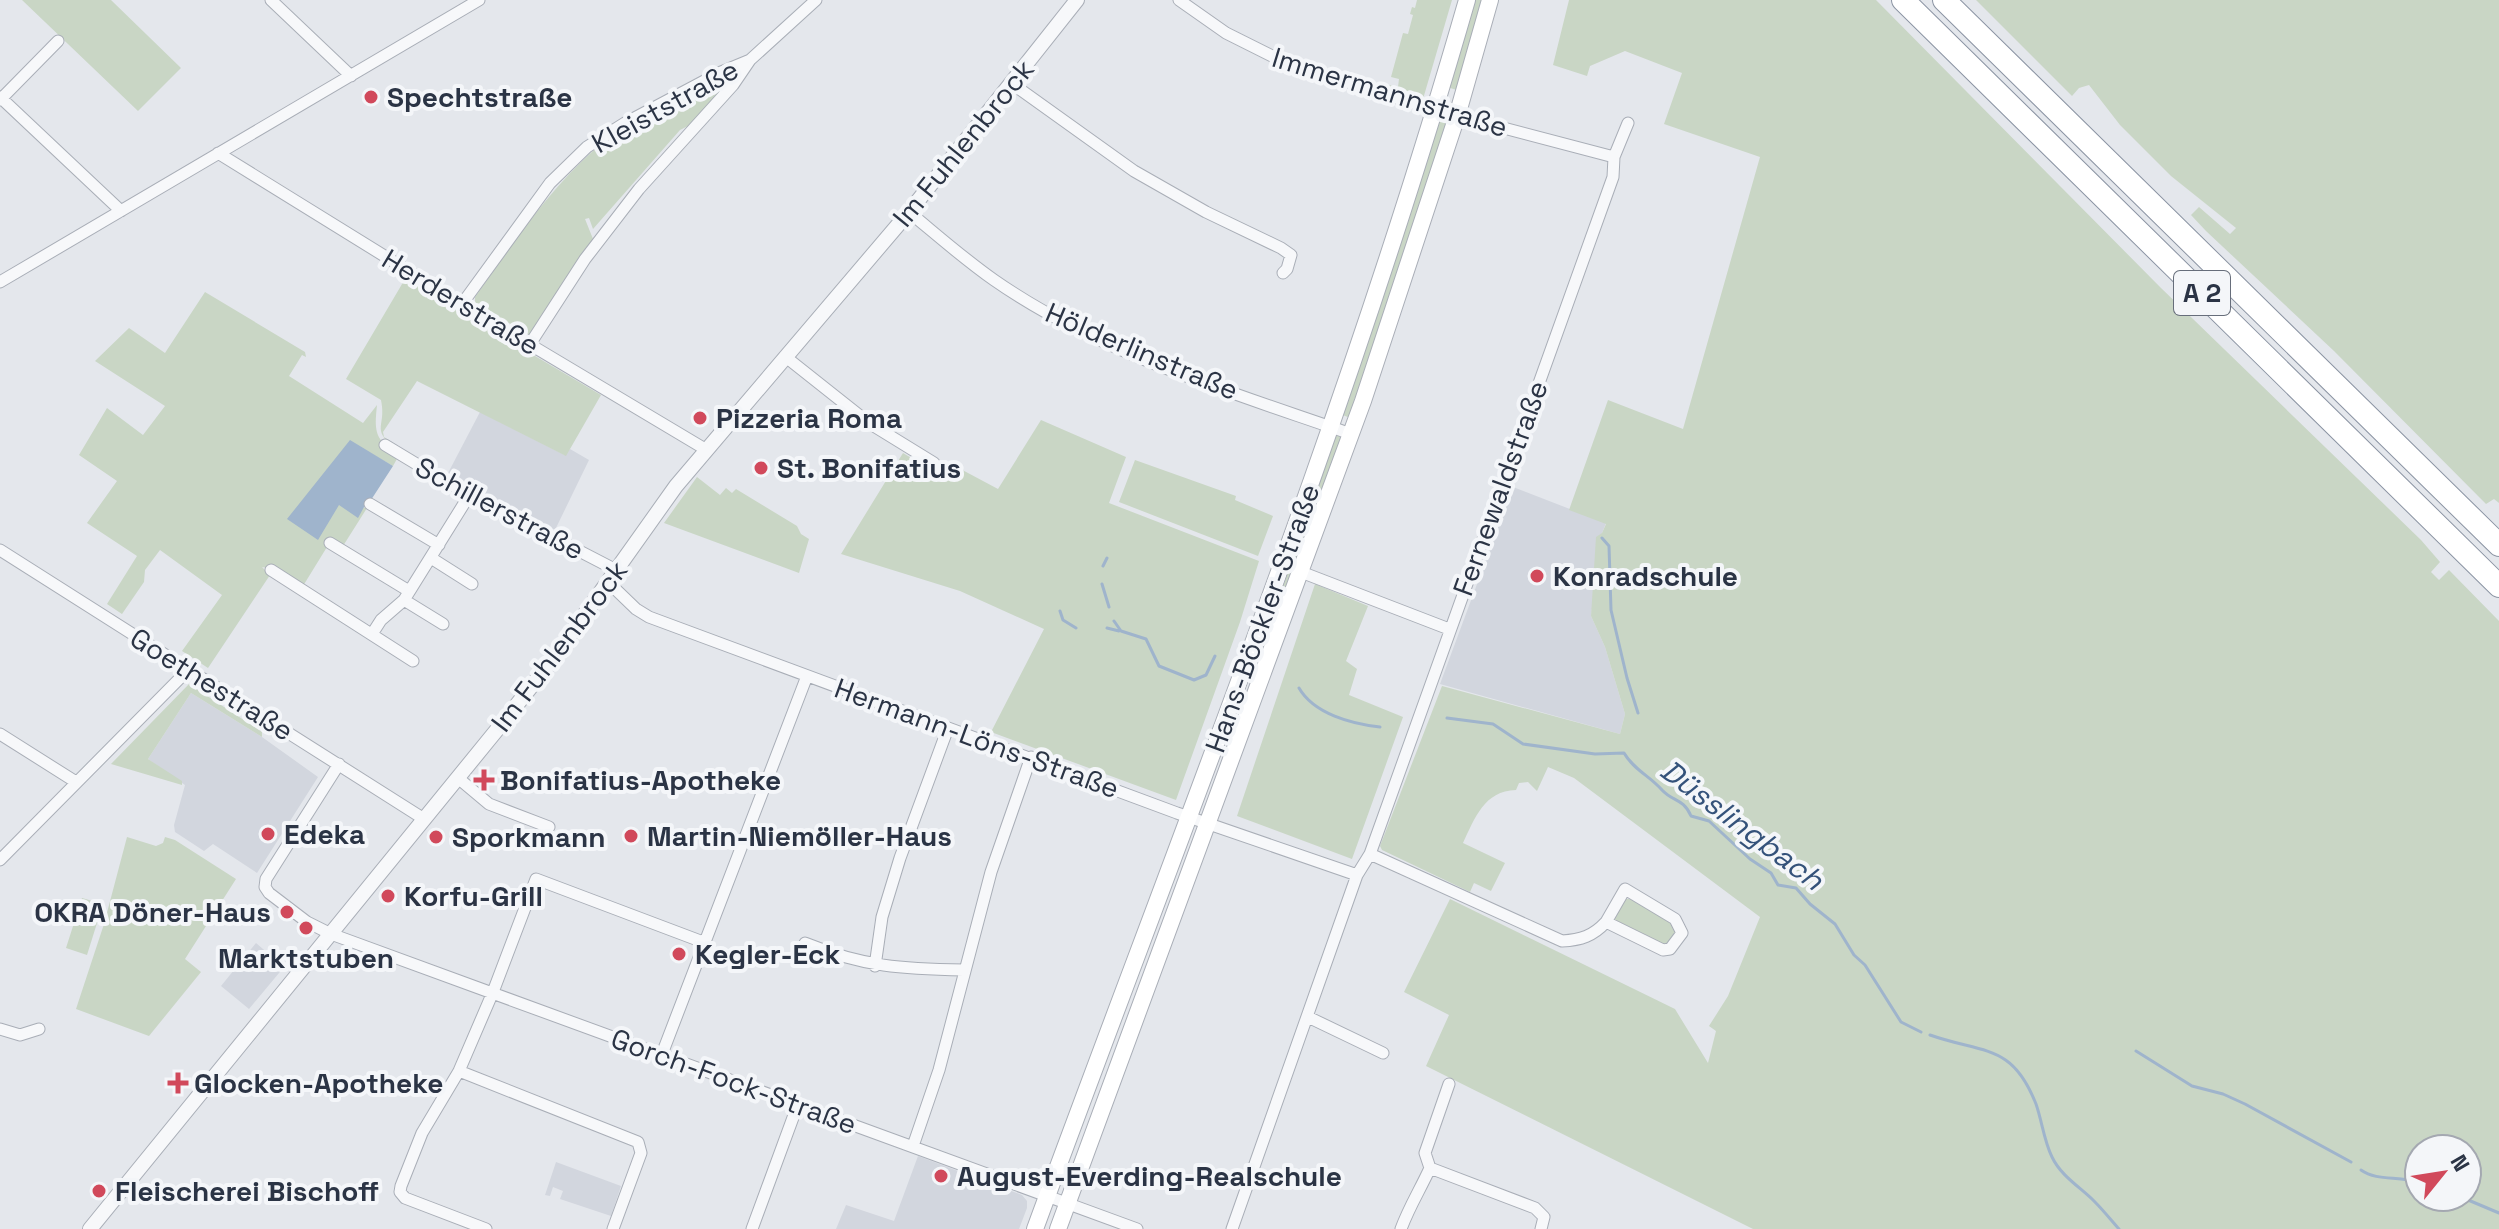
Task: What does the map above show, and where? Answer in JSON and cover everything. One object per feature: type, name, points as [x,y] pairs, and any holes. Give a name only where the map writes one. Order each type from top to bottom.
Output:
[{"type":"highway","name":"A 2","points":[[1903,0],[2499,586]]},
{"type":"highway","name":"A 2","points":[[1944,0],[2499,545]]},
{"type":"main road","name":"Hans-Böckler-Straße","points":[[1035,1229],[1332,427],[1435,110],[1467,0]]},
{"type":"main road","name":"Hans-Böckler-Straße","points":[[1058,1229],[1351,434],[1457,116],[1490,0]]},
{"type":"street","points":[[271,0],[351,76]]},
{"type":"street","points":[[0,282],[479,0]]},
{"type":"street","name":"Kleiststraße","points":[[530,344],[585,259],[666,157],[733,85],[750,60],[816,0]]},
{"type":"street","name":"Im Fuhlenbrock","points":[[90,1229],[553,659],[656,512],[705,449],[787,358],[909,212],[1077,0]]},
{"type":"street","name":"Immermannstraße","points":[[1179,0],[1226,33],[1282,61],[1435,110],[1614,157]]},
{"type":"street","points":[[58,41],[0,99],[121,211]]},
{"type":"street","name":"Kleiststraße","points":[[462,304],[550,183],[587,147],[680,93],[750,60]]},
{"type":"street","points":[[1011,83],[1134,171],[1206,212],[1281,248],[1291,255],[1283,273]]},
{"type":"street","name":"Fernewaldstraße","points":[[1232,1229],[1357,875],[1370,854],[1613,177],[1614,157],[1628,123]]},
{"type":"street","name":"Herderstraße","points":[[218,153],[705,449]]},
{"type":"street","name":"Hölderlinstraße","points":[[909,212],[993,280],[1068,324],[1141,357],[1351,434]]},
{"type":"street","points":[[787,358],[869,423],[934,463]]},
{"type":"street","name":"Schillerstraße","points":[[385,445],[612,576]]},
{"type":"street","points":[[372,634],[381,620],[406,596],[470,494]]},
{"type":"street","points":[[370,504],[439,545]]},
{"type":"street","points":[[330,543],[443,624]]},
{"type":"street","name":"Goethestraße","points":[[0,550],[424,819]]},
{"type":"street","points":[[431,558],[472,584]]},
{"type":"street","points":[[271,570],[413,661]]},
{"type":"street","name":"Hans-Böckler-Straße","points":[[1301,572],[1449,629]]},
{"type":"street","name":"Hermann-Löns-Straße","points":[[612,576],[636,609],[649,617],[1189,817],[1357,875]]},
{"type":"street","points":[[0,860],[189,669]]},
{"type":"street","points":[[662,1054],[807,676]]},
{"type":"street","points":[[875,966],[882,917],[900,858],[948,728]]},
{"type":"street","points":[[0,734],[76,782]]},
{"type":"street","points":[[913,1146],[939,1070],[991,872],[1031,757]]},
{"type":"street","points":[[331,934],[307,922],[265,887],[266,879],[339,764]]},
{"type":"street","points":[[458,778],[489,804],[549,827]]},
{"type":"street","points":[[1370,854],[1562,941],[1582,940],[1598,931],[1625,889],[1675,919],[1682,933],[1670,949],[1663,950],[1606,922]]},
{"type":"street","points":[[486,1229],[411,1201],[400,1192],[434,1108],[459,1071],[536,879],[703,942]]},
{"type":"street","name":"Gorch-Fock-Straße","points":[[331,934],[1137,1229]]},
{"type":"street","points":[[805,943],[851,961],[875,966],[964,970]]},
{"type":"street","points":[[1308,1017],[1383,1053]]},
{"type":"street","points":[[0,1029],[20,1035],[39,1029]]},
{"type":"street","points":[[459,1071],[638,1142],[641,1153],[613,1229]]},
{"type":"street","points":[[1401,1229],[1412,1199],[1419,1193],[1430,1168],[1425,1153],[1449,1084]]},
{"type":"street","points":[[752,1229],[798,1104]]},
{"type":"street","points":[[1430,1168],[1535,1208],[1544,1217],[1541,1229]]},
{"type":"shaded area","points":[[480,412],[565,455],[570,449],[589,460],[555,530],[447,475]]},
{"type":"shaded area","name":"Konradschule","points":[[1513,487],[1606,523],[1591,616],[1605,647],[1625,714],[1620,734],[1440,684]]},
{"type":"shaded area","points":[[191,693],[262,737],[318,777],[257,873],[213,844],[204,851],[175,832],[174,825],[185,785],[148,759]]},
{"type":"shaded area","points":[[256,943],[284,967],[249,1009],[221,986]]},
{"type":"shaded area","name":"August-Everding-Realschule","points":[[918,1156],[1022,1195],[1027,1201],[1027,1208],[1019,1229],[836,1229],[846,1205],[894,1221]]},
{"type":"shaded area","points":[[556,1162],[621,1186],[611,1216],[560,1199],[563,1191],[553,1187],[550,1196],[545,1195]]},
{"type":"green space","points":[[22,0],[111,0],[181,68],[138,111]]},
{"type":"green space","points":[[1417,0],[1452,0],[1423,99],[1388,89],[1389,85],[1398,87],[1399,79],[1391,77],[1403,33],[1408,34],[1413,15],[1410,14]]},
{"type":"green space","points":[[1471,0],[1486,0],[1460,91],[1447,87]]},
{"type":"green space","points":[[1569,0],[1876,0],[2161,288],[2421,540],[2440,562],[2431,572],[2439,580],[2449,570],[2499,621],[2499,1229],[1753,1229],[1426,1066],[1449,1015],[1404,992],[1450,899],[1675,1009],[1708,1063],[1716,1031],[1709,1026],[1728,996],[1760,917],[1574,778],[1548,767],[1537,791],[1528,782],[1519,783],[1516,790],[1496,795],[1488,801],[1463,843],[1505,863],[1491,891],[1474,883],[1470,892],[1382,850],[1380,846],[1442,686],[1620,734],[1625,714],[1605,647],[1591,616],[1596,537],[1606,524],[1569,510],[1608,400],[1683,429],[1760,157],[1664,124],[1682,73],[1625,51],[1590,66],[1587,76],[1553,65]]},
{"type":"green space","points":[[1976,0],[2499,0],[2499,503],[2494,499],[2486,504],[2334,351],[2206,231],[2191,215],[2199,207],[2230,234],[2236,228],[2171,176],[2120,125],[2089,85],[2079,88],[2072,96]]},
{"type":"green space","points":[[725,76],[729,83],[690,125],[680,130],[593,229],[589,218],[585,219],[593,239],[529,335],[475,303],[475,297],[530,220],[593,148],[607,137],[615,138]]},
{"type":"green space","points":[[1439,119],[1449,122],[1353,419],[1340,414]]},
{"type":"green space","points":[[405,279],[601,395],[566,456],[417,381],[383,432],[384,437],[403,449],[400,453],[384,438],[381,428],[381,400],[346,379]]},
{"type":"green space","points":[[205,292],[305,352],[306,357],[302,355],[289,376],[363,423],[377,405],[378,434],[398,457],[393,466],[349,441],[339,505],[367,508],[343,546],[328,538],[324,545],[327,547],[303,586],[271,564],[267,568],[262,567],[270,575],[208,668],[182,651],[222,595],[160,550],[145,570],[144,582],[122,614],[107,604],[137,556],[87,523],[117,481],[79,455],[107,408],[143,435],[165,406],[95,361],[129,328],[165,353]]},
{"type":"green space","points":[[1041,420],[1126,457],[1109,503],[1259,561],[1176,800],[991,732],[1044,629],[960,591],[841,554],[903,453],[943,477],[949,477],[953,465],[998,489]]},
{"type":"green space","points":[[1334,436],[1342,436],[1290,589],[1279,584]]},
{"type":"green space","points":[[1135,460],[1236,496],[1235,500],[1273,516],[1258,556],[1119,502]]},
{"type":"green space","points":[[697,477],[720,495],[726,488],[732,493],[736,489],[797,526],[801,534],[809,539],[799,573],[664,523]]},
{"type":"green space","points":[[1315,584],[1368,606],[1346,661],[1357,669],[1349,695],[1403,717],[1352,859],[1237,816]]},
{"type":"green space","points":[[189,684],[262,732],[262,737],[191,693],[148,759],[182,781],[182,785],[111,764]]},
{"type":"green space","points":[[127,837],[156,846],[163,843],[165,837],[175,840],[236,879],[185,959],[201,972],[149,1036],[76,1009],[104,924]]},
{"type":"green space","points":[[82,898],[103,904],[87,955],[66,948]]},
{"type":"green space","points":[[1623,899],[1638,901],[1668,921],[1676,933],[1668,944],[1662,946],[1614,922],[1613,917]]},
{"type":"water","points":[[350,440],[393,466],[358,518],[339,505],[318,540],[287,519]]},
{"type":"waterway","points":[[1602,538],[1609,546],[1611,610],[1638,713]]},
{"type":"waterway","name":"Düsslingbach","points":[[1103,566],[1107,558]]},
{"type":"waterway","name":"Düsslingbach","points":[[1102,584],[1109,607]]},
{"type":"waterway","points":[[1060,611],[1063,620],[1076,628]]},
{"type":"waterway","name":"Düsslingbach","points":[[1114,621],[1121,631],[1146,639],[1159,666],[1194,680],[1206,675],[1215,656]]},
{"type":"waterway","points":[[1107,628],[1119,631]]},
{"type":"waterway","name":"Düsslingbach","points":[[1299,688],[1324,711],[1346,720],[1380,727]]},
{"type":"waterway","name":"Düsslingbach","points":[[1447,718],[1493,724],[1523,744],[1595,754],[1624,753],[1666,794],[1685,806],[1691,816],[1709,821],[1750,859],[1771,873],[1778,885],[1796,888],[1835,924],[1901,1022],[1921,1032]]},
{"type":"waterway","name":"Düsslingbach","points":[[1930,1035],[1994,1054],[2017,1070],[2036,1104],[2056,1164],[2119,1229]]},
{"type":"waterway","points":[[2136,1051],[2192,1086],[2245,1104],[2351,1162]]},
{"type":"waterway","points":[[2361,1170],[2375,1176],[2403,1179]]},
{"type":"waterway","points":[[2483,1206],[2499,1213]]},
{"type":"place","name":"Spechtstraße","points":[[371,97]]},
{"type":"place","name":"Pizzeria Roma","points":[[700,418]]},
{"type":"place","name":"St. Bonifatius","points":[[761,468]]},
{"type":"place","name":"Konradschule","points":[[1537,576]]},
{"type":"place","name":"Bonifatius-Apotheke","points":[[484,780]]},
{"type":"place","name":"Edeka","points":[[268,834]]},
{"type":"place","name":"Martin-Niemöller-Haus","points":[[631,836]]},
{"type":"place","name":"Sporkmann","points":[[436,837]]},
{"type":"place","name":"Korfu-Grill","points":[[388,896]]},
{"type":"place","name":"OKRA Döner-Haus","points":[[287,912]]},
{"type":"place","name":"Marktstuben","points":[[306,928]]},
{"type":"place","name":"Kegler-Eck","points":[[679,954]]},
{"type":"place","name":"Glocken-Apotheke","points":[[178,1083]]},
{"type":"place","name":"August-Everding-Realschule","points":[[941,1176]]},
{"type":"place","name":"Fleischerei Bischoff","points":[[99,1191]]}]
